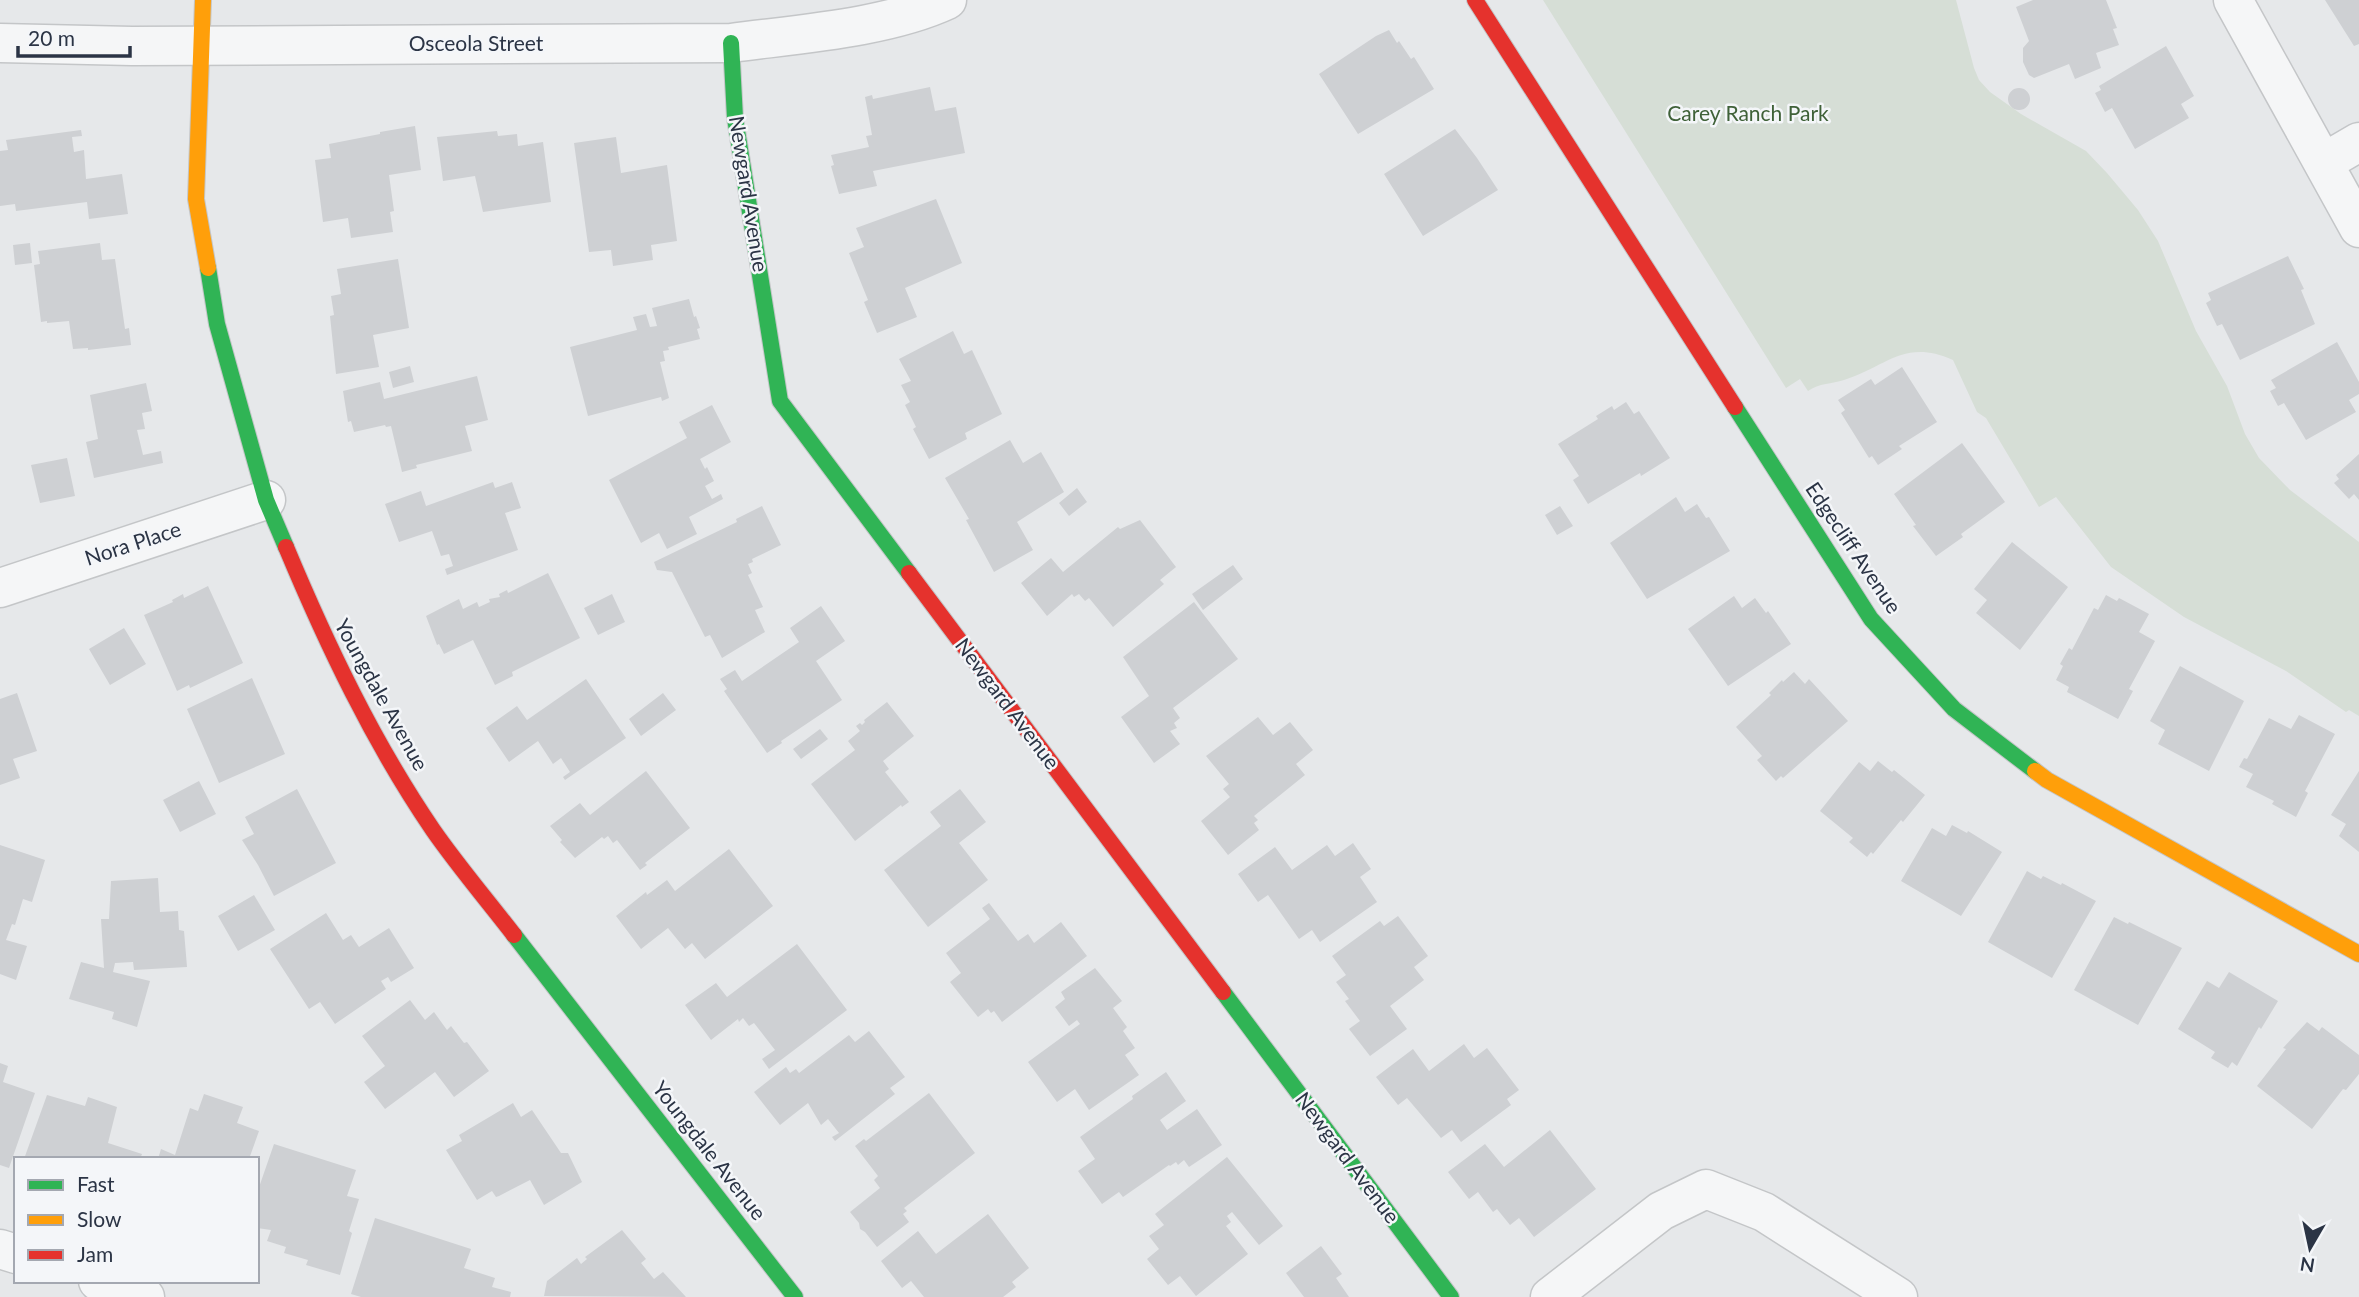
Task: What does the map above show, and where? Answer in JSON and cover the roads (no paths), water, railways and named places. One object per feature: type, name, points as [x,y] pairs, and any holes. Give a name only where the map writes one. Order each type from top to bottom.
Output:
[{"type":"street","name":"Youngdale Avenue","points":[[202,0],[197,199],[217,324],[266,500],[321,630],[367,721],[433,830],[796,1297]]},
{"type":"street","name":"Osceola Street","points":[[0,43],[202,46],[731,43],[824,31],[910,15],[947,0]]},
{"type":"street","name":"Edgecliff Avenue","points":[[1475,0],[1871,619],[1944,699],[2047,780],[2359,954]]},
{"type":"street","points":[[2233,0],[2359,228]]},
{"type":"street","name":"Newgard Avenue","points":[[731,43],[735,118],[780,401],[1451,1297]]},
{"type":"street","points":[[2323,163],[2359,142]]},
{"type":"street","name":"Nora Place","points":[[0,588],[266,500]]},
{"type":"street","points":[[1550,1297],[1661,1210],[1706,1189],[1764,1212],[1898,1297]]},
{"type":"street","points":[[104,1283],[145,1297]]},
{"type":"park label","name":"Carey Ranch Park","points":[[1748,114]]}]
